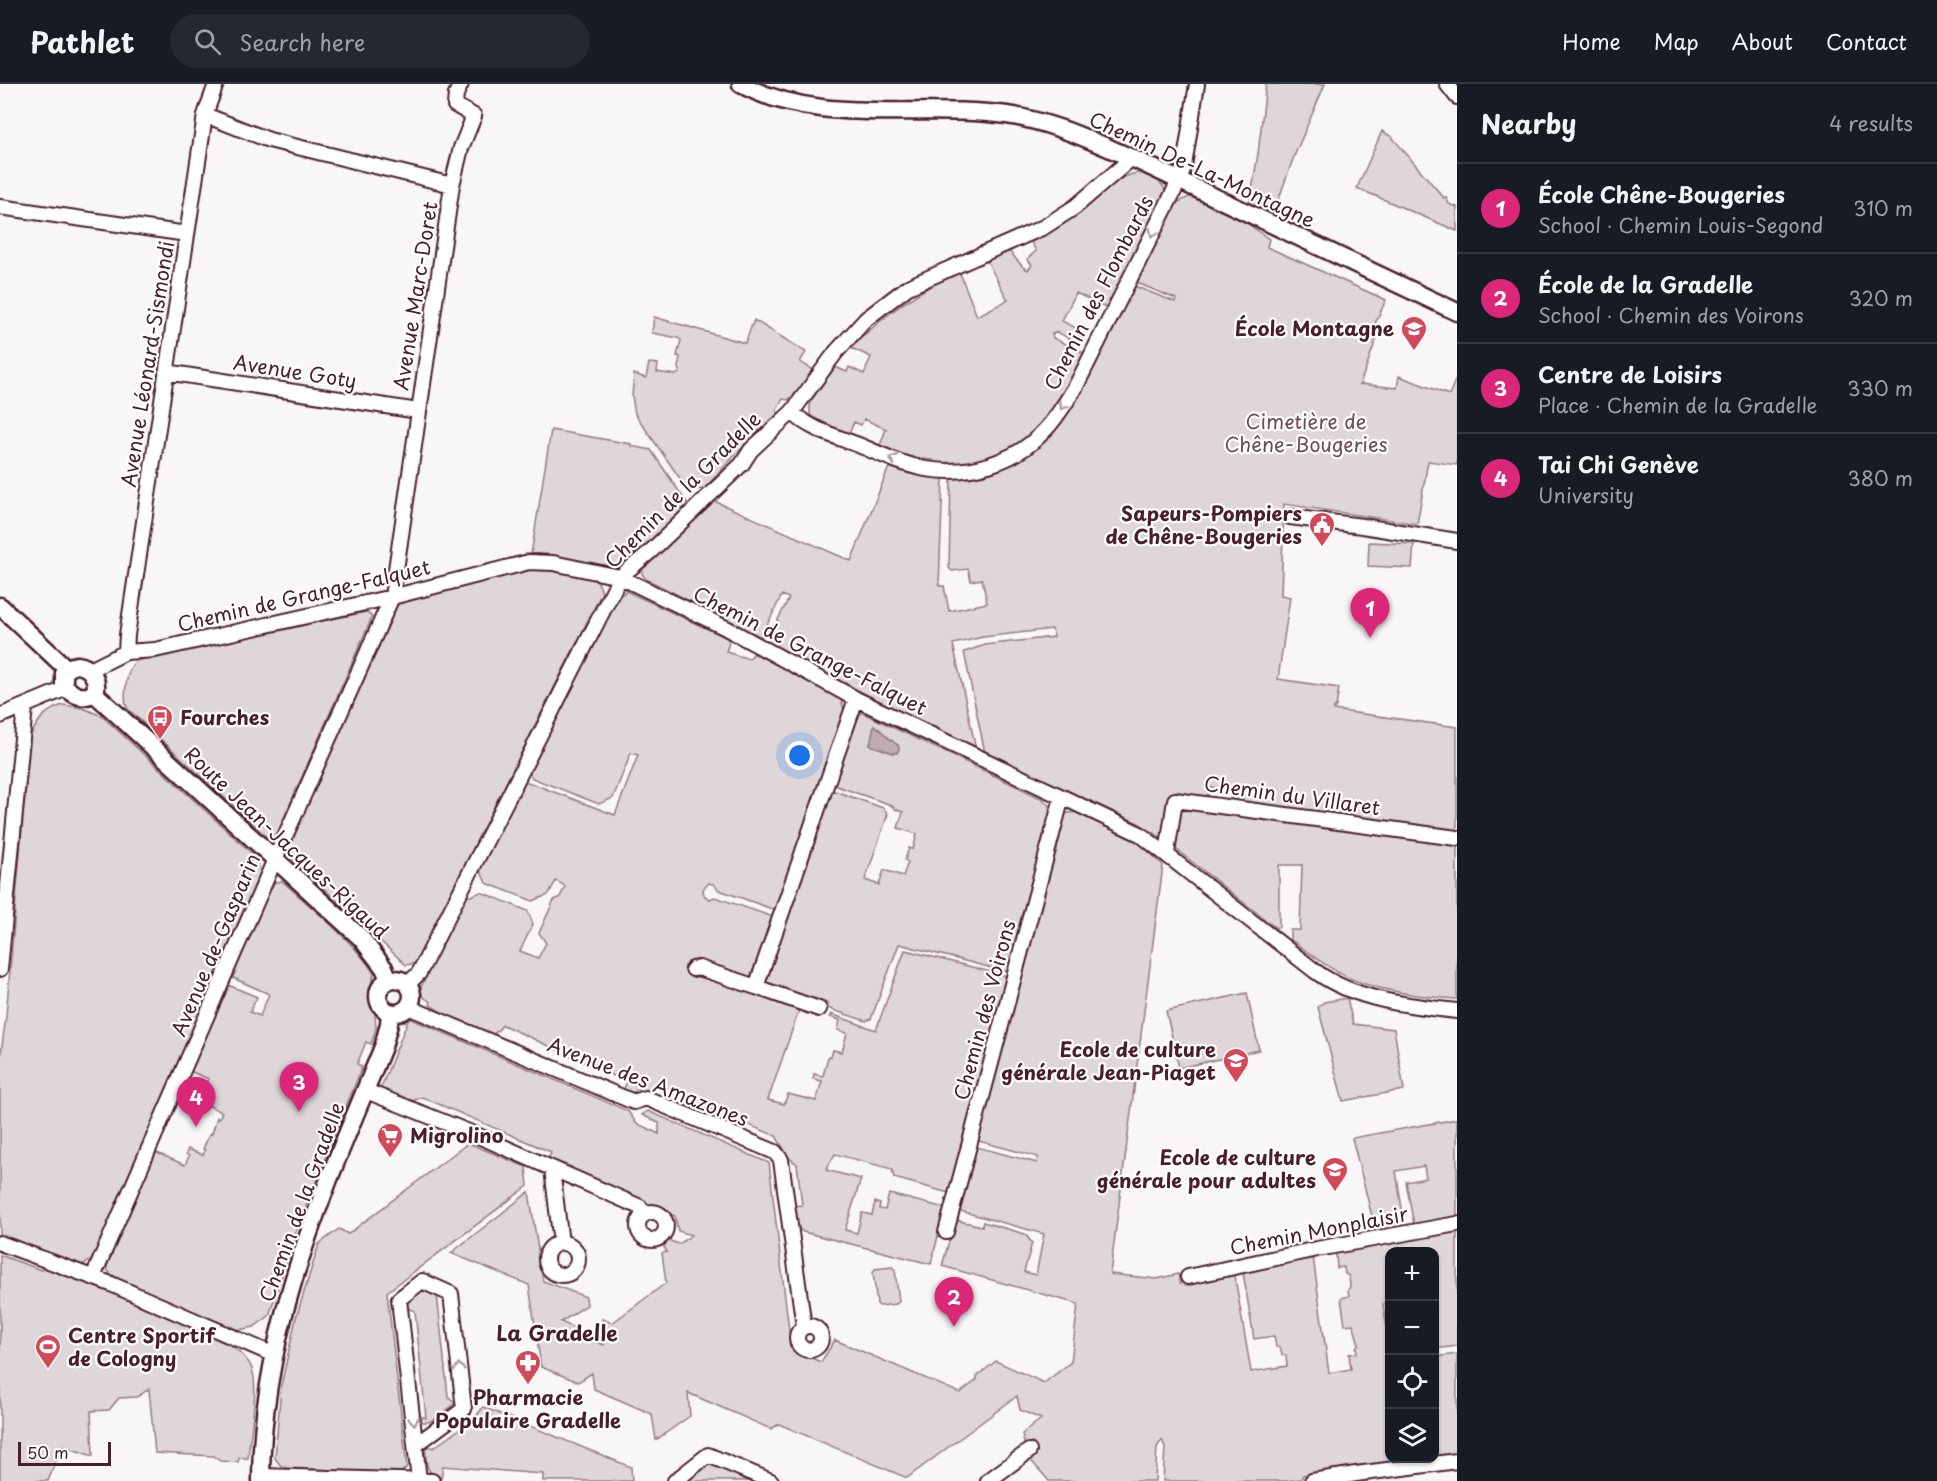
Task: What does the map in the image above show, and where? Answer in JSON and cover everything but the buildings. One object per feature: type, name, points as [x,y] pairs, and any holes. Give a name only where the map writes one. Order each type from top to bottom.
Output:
[{"type":"street","name":"Avenue Léonard-Sismondi","points":[[126,652],[205,115],[216,84]]},
{"type":"street","points":[[452,185],[461,148],[474,116],[455,105],[456,94],[461,84]]},
{"type":"street","name":"Chemin De-La-Montagne","points":[[741,84],[768,98],[804,107],[1007,115],[1032,121],[1132,158],[1457,312]]},
{"type":"street","name":"Chemin des Flombards","points":[[792,411],[802,422],[878,453],[927,469],[948,470],[992,465],[1010,457],[1044,432],[1076,387],[1179,181],[1184,166],[1197,84]]},
{"type":"street","points":[[1447,84],[1457,97]]},
{"type":"street","name":"Avenue Marc-Doret","points":[[205,115],[269,140],[452,185],[392,597]]},
{"type":"street","name":"Chemin de la Gradelle","points":[[408,984],[419,974],[620,577],[651,551],[742,464],[751,450],[792,411],[836,352],[866,319],[908,287],[1044,227],[1075,207],[1132,158]]},
{"type":"street","points":[[0,207],[188,234]]},
{"type":"street","name":"Avenue Goty","points":[[166,372],[418,411]]},
{"type":"street","points":[[1290,518],[1362,526],[1457,541]]},
{"type":"street","name":"Chemin de Grange-Falquet","points":[[90,670],[126,652],[155,650],[392,597],[529,562],[553,563],[620,577],[726,628],[856,699],[1126,826],[1167,853],[1329,981],[1395,1002],[1457,1011]]},
{"type":"street","name":"Avenue de-Gasparin","points":[[93,1277],[392,597]]},
{"type":"street","points":[[0,606],[67,669]]},
{"type":"street","points":[[82,665],[90,670],[97,681],[94,693],[81,697],[67,688],[63,680],[67,669],[82,665]]},
{"type":"street","points":[[0,716],[67,688]]},
{"type":"street","name":"Route Jean-Jacques-Rigaud","points":[[94,693],[361,938],[390,979]]},
{"type":"street","points":[[756,987],[856,699]]},
{"type":"street","points":[[0,969],[25,707]]},
{"type":"street","name":"Chemin des Voirons","points":[[946,1232],[1062,797]]},
{"type":"street","name":"Chemin du Villaret","points":[[1167,853],[1175,800],[1457,838]]},
{"type":"street","points":[[693,969],[699,968],[819,1009]]},
{"type":"street","points":[[390,979],[400,979],[408,984],[413,993],[408,1007],[400,1012],[390,1012],[381,1006],[378,996],[381,986],[390,979]]},
{"type":"street","name":"Avenue des Amazones","points":[[408,1007],[634,1102],[646,1098],[775,1152],[781,1160],[804,1327]]},
{"type":"street","name":"Chemin de la Gradelle","points":[[261,1478],[268,1384],[284,1310],[298,1264],[383,1047],[390,1012]]},
{"type":"street","points":[[366,1091],[474,1134],[640,1207],[644,1215]]},
{"type":"street","points":[[552,1169],[561,1243]]},
{"type":"street","name":"Chemin Monplaisir","points":[[1188,1277],[1317,1249],[1457,1224]]},
{"type":"street","points":[[0,1243],[93,1277],[274,1354]]},
{"type":"street","points":[[261,1478],[425,1480],[417,1444],[399,1299],[422,1281],[451,1294],[464,1408],[417,1444]]},
{"type":"street","points":[[988,1481],[1029,1451]]},
{"type":"street","points":[[675,1481],[708,1455],[771,1481]]},
{"type":"street","points":[[1312,1481],[1457,1461]]},
{"type":"green space","points":[[1266,84],[1325,84],[1293,159],[1272,218],[1249,207]]},
{"type":"green space","points":[[1382,131],[1392,137],[1444,198],[1446,197],[1449,204],[1457,207],[1457,231],[1357,188]]},
{"type":"green space","points":[[1137,173],[1147,175],[1160,183],[1166,196],[1109,309],[1076,293],[1062,321],[1084,332],[1078,343],[1057,332],[1052,334],[1053,338],[1086,354],[1066,393],[1024,442],[1007,453],[982,462],[937,465],[933,460],[917,461],[879,448],[886,429],[864,419],[861,425],[854,422],[849,434],[810,416],[810,402],[835,367],[847,372],[849,367],[864,374],[871,357],[851,348],[902,305],[959,271],[977,316],[1008,300],[988,263],[989,259],[1009,251],[1028,270],[1032,265],[1027,259],[1036,251],[1031,242],[1067,222],[1110,185]]},
{"type":"green space","name":"Cimetière de Chêne-Bougeries","points":[[1189,197],[1196,197],[1244,221],[1269,239],[1267,247],[1386,300],[1374,326],[1380,329],[1360,384],[1397,388],[1399,376],[1449,395],[1457,376],[1457,465],[1428,461],[1417,524],[1284,504],[1281,595],[1290,597],[1278,679],[1339,688],[1334,710],[1457,727],[1457,833],[1347,819],[1348,808],[1336,806],[1334,817],[1231,803],[1233,789],[1209,787],[1207,801],[1172,796],[1165,840],[1138,823],[985,753],[964,652],[985,645],[1054,637],[1052,629],[983,637],[953,644],[976,749],[896,711],[767,641],[789,598],[782,595],[761,637],[646,579],[642,574],[643,567],[714,501],[851,561],[889,467],[924,477],[943,479],[939,586],[944,586],[949,611],[987,603],[982,579],[971,581],[968,569],[952,571],[949,568],[951,477],[971,476],[1005,466],[1023,457],[1053,431],[1076,398],[1134,286],[1175,302],[1176,299],[1135,282],[1176,203]]},
{"type":"green space","points":[[654,317],[745,343],[754,320],[806,352],[800,362],[812,369],[804,385],[788,400],[783,399],[777,408],[777,417],[737,453],[704,489],[688,490],[635,414],[632,396],[634,374],[646,378],[649,363],[658,364],[657,372],[676,375],[680,372],[678,368],[680,357],[677,356],[681,340],[652,333]]},
{"type":"green space","points":[[551,430],[631,444],[631,446],[651,450],[689,506],[626,565],[613,569],[538,554],[531,555]]},
{"type":"green space","points":[[1369,542],[1414,544],[1412,568],[1368,566]]},
{"type":"green space","points":[[544,568],[596,577],[602,592],[416,963],[406,965],[292,859],[289,845],[384,625],[398,604],[505,573]]},
{"type":"green space","points":[[626,591],[727,638],[729,642],[726,652],[749,659],[754,653],[841,699],[844,710],[775,910],[719,890],[713,884],[709,883],[703,889],[705,896],[710,899],[715,897],[773,917],[751,981],[693,962],[687,964],[685,969],[690,977],[700,972],[800,1007],[768,1100],[784,1104],[788,1094],[816,1101],[822,1081],[813,1079],[814,1074],[823,1076],[828,1057],[831,1057],[833,1050],[842,1052],[847,1033],[838,1030],[840,1020],[830,1017],[831,1014],[876,1030],[905,950],[1007,976],[949,1193],[894,1178],[892,1169],[835,1154],[826,1170],[861,1179],[845,1230],[857,1233],[862,1213],[872,1215],[875,1202],[880,1204],[879,1209],[885,1210],[889,1194],[945,1208],[931,1264],[803,1232],[796,1226],[793,1206],[802,1205],[797,1164],[789,1158],[776,1136],[659,1088],[646,1092],[638,1089],[631,1094],[623,1091],[627,1082],[503,1025],[493,1035],[446,1015],[430,1005],[431,1002],[422,996],[421,987],[465,898],[481,892],[528,911],[533,924],[520,951],[538,958],[546,943],[539,933],[554,900],[560,897],[565,887],[556,881],[548,895],[533,901],[486,883],[480,870],[525,781],[615,815],[638,755],[631,753],[613,798],[599,804],[532,778],[529,772],[616,599]]},
{"type":"green space","points":[[367,612],[372,617],[277,834],[267,837],[127,708],[126,683],[136,661],[196,646]]},
{"type":"green space","points":[[63,705],[83,708],[102,716],[257,858],[260,873],[92,1260],[80,1266],[0,1236],[0,1061],[6,1016],[30,737],[42,717]]},
{"type":"green space","points":[[863,713],[1043,799],[1050,807],[1050,815],[1008,972],[899,944],[871,1019],[866,1021],[827,1008],[828,1003],[814,998],[806,1001],[762,983],[829,789],[883,808],[888,814],[865,880],[879,885],[884,870],[903,876],[908,862],[905,860],[909,848],[913,849],[917,834],[898,828],[903,812],[891,805],[831,784],[855,715]]},
{"type":"green space","points":[[1177,806],[1457,842],[1457,999],[1411,994],[1365,984],[1336,971],[1316,958],[1290,939],[1290,930],[1300,930],[1302,865],[1279,865],[1279,927],[1276,928],[1172,846]]},
{"type":"green space","points":[[1075,812],[1137,841],[1163,865],[1110,1274],[1157,1279],[1178,1274],[1180,1283],[1234,1272],[1251,1372],[1287,1366],[1286,1355],[1282,1355],[1280,1347],[1276,1347],[1274,1336],[1254,1339],[1243,1272],[1313,1257],[1329,1373],[1351,1369],[1349,1354],[1357,1353],[1356,1347],[1359,1344],[1353,1324],[1345,1325],[1341,1298],[1349,1296],[1349,1276],[1345,1274],[1344,1267],[1337,1268],[1336,1254],[1341,1251],[1457,1230],[1457,1346],[1439,1348],[1439,1247],[1385,1247],[1385,1304],[1383,1304],[1385,1316],[1385,1463],[1396,1463],[1309,1478],[1309,1474],[1303,1475],[1301,1479],[1286,1481],[1163,1481],[1165,1447],[1162,1440],[1157,1447],[1155,1481],[1049,1481],[1027,1456],[1022,1434],[1041,1419],[1020,1410],[1017,1396],[907,1478],[779,1424],[771,1429],[688,1393],[690,1416],[656,1440],[652,1414],[594,1389],[592,1373],[578,1382],[541,1367],[529,1285],[451,1253],[529,1192],[543,1281],[586,1297],[587,1305],[561,1322],[583,1332],[586,1339],[604,1345],[602,1319],[612,1323],[666,1283],[662,1253],[667,1252],[664,1247],[667,1240],[679,1244],[691,1235],[678,1231],[675,1216],[574,1173],[572,1167],[549,1159],[551,1152],[422,1097],[410,1102],[380,1090],[409,1018],[628,1111],[636,1123],[659,1134],[659,1123],[642,1115],[648,1111],[769,1163],[790,1339],[794,1351],[821,1362],[835,1340],[960,1393],[996,1361],[1044,1383],[1071,1362],[1078,1304],[942,1266],[955,1220],[982,1226],[983,1222],[1025,1234],[1032,1243],[1024,1272],[1036,1275],[1044,1234],[957,1210],[973,1146],[1037,1163],[1038,1157],[975,1140],[1064,814]]},
{"type":"green space","points":[[282,881],[345,938],[374,974],[369,993],[375,1014],[376,1029],[371,1044],[366,1042],[357,1064],[362,1067],[295,1234],[269,1316],[254,1327],[239,1330],[138,1289],[112,1275],[106,1264],[155,1152],[185,1165],[189,1156],[186,1154],[188,1149],[203,1155],[205,1150],[203,1149],[210,1133],[212,1134],[217,1117],[219,1118],[222,1112],[205,1104],[207,1100],[204,1098],[209,1088],[205,1086],[208,1079],[190,1071],[228,985],[257,997],[250,1012],[260,1016],[269,994],[231,977],[272,883]]},
{"type":"green space","points":[[1247,993],[1259,1050],[1179,1068],[1166,1011]]},
{"type":"green space","points":[[1347,998],[1353,1024],[1394,1029],[1404,1090],[1343,1101],[1318,1007],[1324,1002]]},
{"type":"green space","points":[[1457,1119],[1457,1218],[1414,1225],[1406,1182],[1426,1178],[1424,1166],[1396,1171],[1405,1227],[1376,1232],[1352,1138]]},
{"type":"green space","points":[[468,1143],[526,1167],[528,1186],[387,1292],[407,1467],[400,1473],[287,1468],[280,1465],[275,1458],[281,1386],[296,1318],[319,1244],[339,1229],[348,1234]]},
{"type":"green space","points":[[0,1255],[41,1270],[43,1265],[124,1297],[230,1345],[240,1352],[252,1369],[255,1388],[248,1458],[239,1458],[238,1462],[220,1461],[213,1456],[155,1453],[149,1389],[137,1397],[119,1398],[109,1410],[91,1411],[93,1456],[62,1446],[48,1481],[0,1481]]},
{"type":"green space","points":[[892,1267],[895,1270],[899,1301],[896,1304],[880,1306],[877,1304],[873,1273],[875,1269]]},
{"type":"green space","points":[[422,1288],[437,1294],[448,1396],[455,1403],[429,1422],[419,1421],[417,1415],[426,1418],[415,1311],[404,1307],[406,1298]]},
{"type":"green space","points":[[1457,1354],[1457,1456],[1439,1459],[1439,1409],[1439,1356]]},
{"type":"green space","points":[[483,1407],[631,1467],[632,1481],[543,1481],[543,1474],[443,1466],[441,1478],[435,1476],[427,1466],[425,1445],[433,1448],[475,1418]]},
{"type":"green space","points":[[719,1462],[763,1481],[682,1481],[707,1463]]},
{"type":"shaded area","points":[[874,725],[898,745],[897,753],[870,745]]},
{"type":"place","name":"École Montagne","points":[[1414,352]]},
{"type":"place","name":"Sapeurs-Pompiers de Chêne-Bougeries","points":[[1322,548]]},
{"type":"place","name":"École Chêne-Bougeries","points":[[1370,638]]},
{"type":"place","name":"Fourches","points":[[160,741]]},
{"type":"place","name":"Ecole de culture générale Jean-Piaget","points":[[1236,1084]]},
{"type":"place","name":"Centre de Loisirs","points":[[299,1112]]},
{"type":"place","name":"Tai Chi Genève","points":[[196,1127]]},
{"type":"place","name":"Migrolino","points":[[390,1159]]},
{"type":"place","name":"Ecole de culture générale pour adultes","points":[[1335,1193]]},
{"type":"place","name":"École de la Gradelle","points":[[954,1327]]},
{"type":"place","name":"Centre Sportif de Cologny","points":[[48,1370]]},
{"type":"place","name":"Pharmacie Populaire Gradelle","points":[[528,1386]]},
{"type":"district","name":"La Gradelle","points":[[557,1334]]}]
